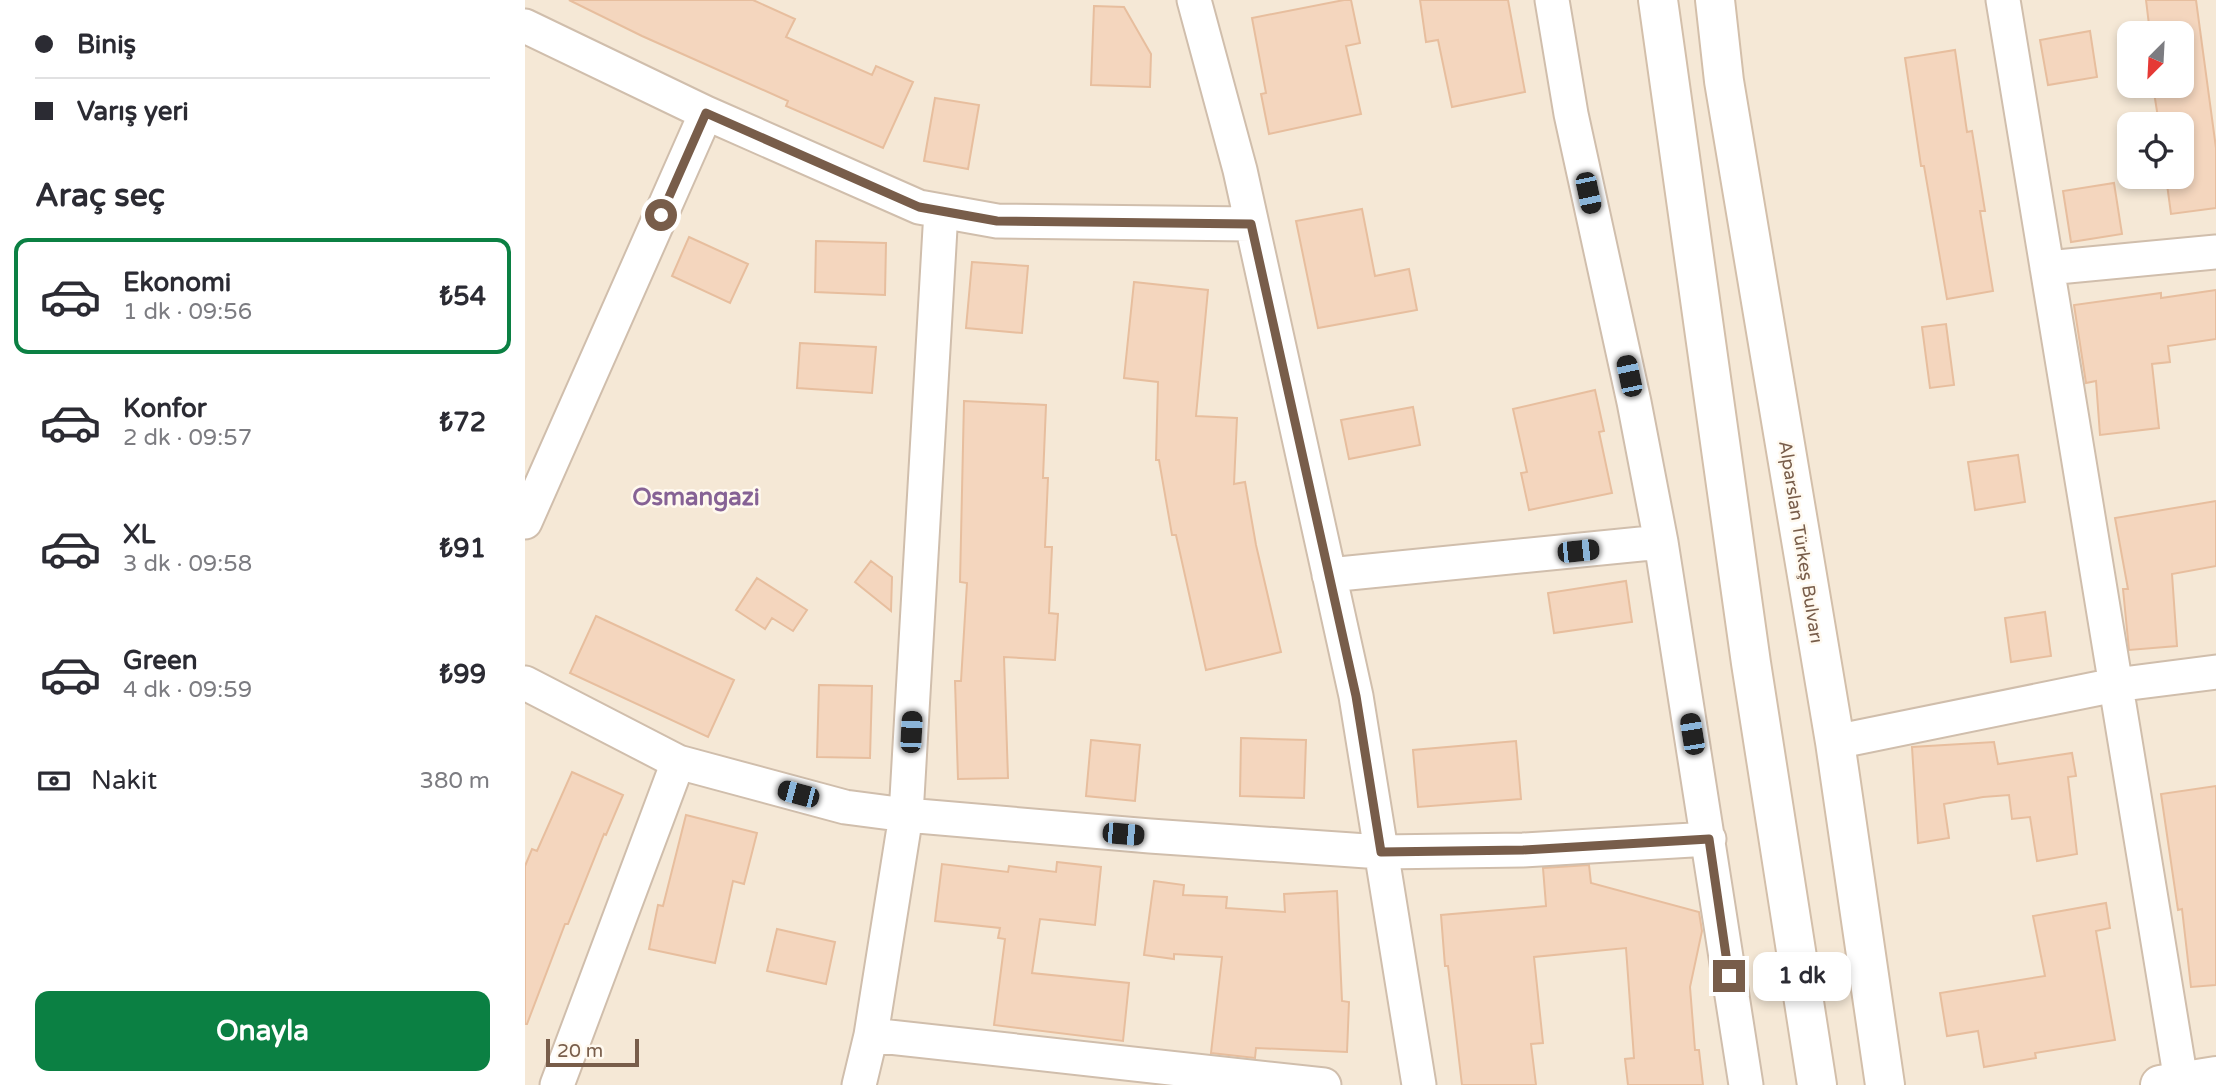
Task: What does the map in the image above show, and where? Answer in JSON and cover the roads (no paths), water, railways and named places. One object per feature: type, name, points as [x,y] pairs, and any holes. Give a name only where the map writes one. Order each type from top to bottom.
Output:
[{"type":"main road","points":[[1658,0],[1751,663],[1817,1085]]},
{"type":"main road","name":"Alparslan Türkeş Bulvarı","points":[[1715,0],[1724,81],[1835,742],[1885,1085]]},
{"type":"street","points":[[1194,0],[1240,170],[1356,696],[1419,1085]]},
{"type":"street","points":[[1552,0],[1571,114],[1635,402],[1661,542],[1746,1085]]},
{"type":"street","points":[[2003,0],[2115,685],[2186,1081]]},
{"type":"street","points":[[525,26],[706,113],[919,207],[997,221],[1251,224]]},
{"type":"street","points":[[525,522],[706,113]]},
{"type":"street","points":[[859,1085],[871,1035],[906,814],[941,211]]},
{"type":"street","points":[[2047,268],[2216,252]]},
{"type":"street","points":[[1329,575],[1661,542]]},
{"type":"street","points":[[1835,742],[2115,685],[2216,672]]},
{"type":"street","points":[[525,683],[678,762],[845,807],[1150,836],[1381,852],[1523,850],[1709,839]]},
{"type":"street","points":[[557,1085],[678,762]]},
{"type":"street","points":[[871,1035],[1324,1085]]},
{"type":"district","name":"Osmangazi","points":[[696,497]]}]
